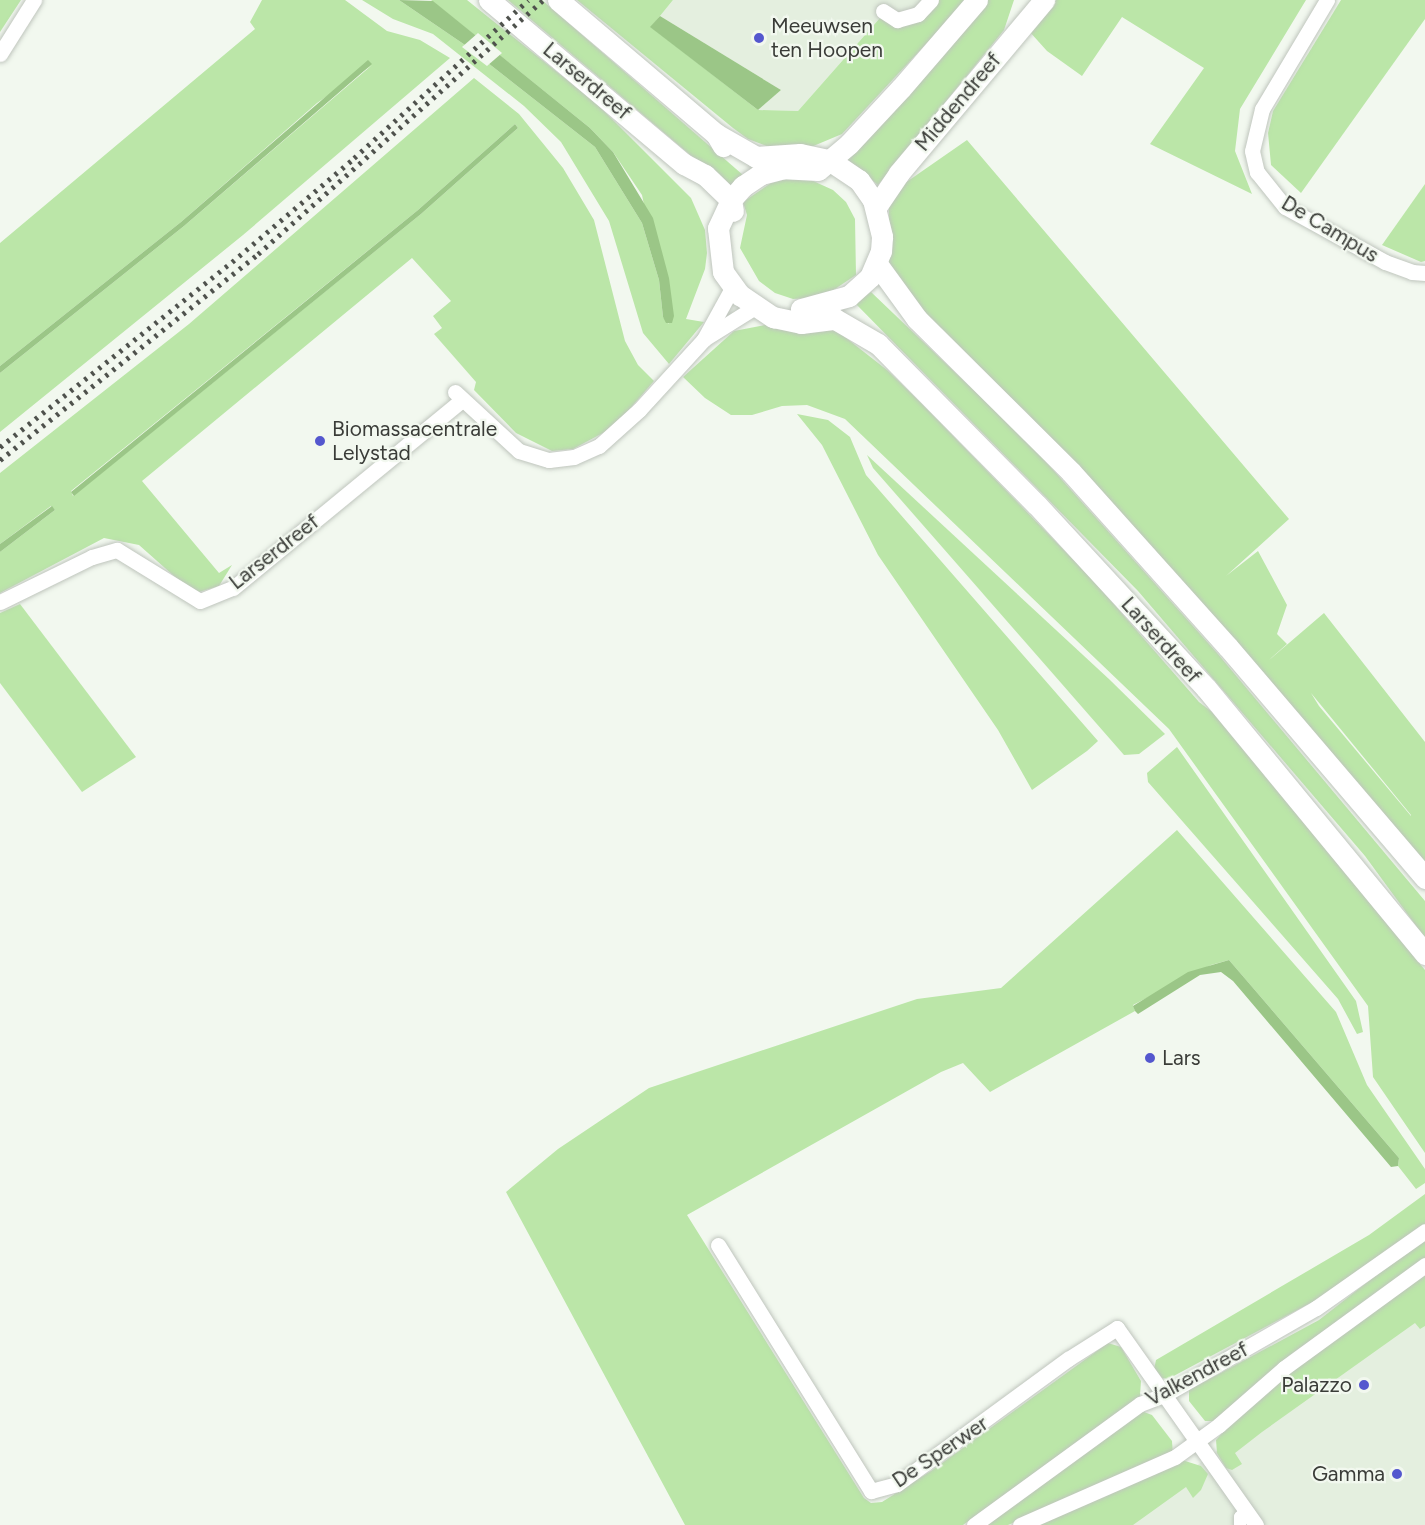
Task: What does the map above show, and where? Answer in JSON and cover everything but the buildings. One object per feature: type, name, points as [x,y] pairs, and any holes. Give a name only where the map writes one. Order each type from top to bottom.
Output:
[{"type":"main road","name":"Larserdreef","points":[[489,0],[684,164],[727,208]]},
{"type":"main road","name":"Larserdreef","points":[[558,0],[716,134],[756,157],[765,166]]},
{"type":"main road","points":[[823,165],[901,88],[977,0]]},
{"type":"main road","name":"Middendreef","points":[[876,207],[899,173],[1044,0]]},
{"type":"main road","points":[[800,154],[823,165],[858,180],[876,207],[882,237],[874,271],[836,311],[789,322],[732,288],[719,257],[718,228],[727,208],[765,166],[800,154]]},
{"type":"main road","points":[[823,165],[846,184],[864,211],[874,271],[917,319],[1071,472],[1228,647],[1425,878]]},
{"type":"main road","points":[[727,208],[734,216],[729,244],[733,262],[759,303]]},
{"type":"main road","name":"Larserdreef","points":[[836,311],[878,344],[1037,505],[1199,681],[1425,954]]},
{"type":"street","points":[[0,54],[34,0]]},
{"type":"street","points":[[883,11],[897,20],[918,14],[931,0]]},
{"type":"street","name":"De Campus","points":[[1327,0],[1262,109],[1252,151],[1257,172],[1285,207],[1385,262],[1412,272],[1425,273]]},
{"type":"street","name":"Larserdreef","points":[[704,339],[732,288]]},
{"type":"street","name":"Larserdreef","points":[[0,602],[93,557],[117,550],[200,601],[232,588],[459,396],[519,451],[549,460],[574,457],[598,446],[631,417],[704,339],[759,303]]},
{"type":"street","name":"Valkendreef","points":[[974,1525],[1098,1432],[1140,1404],[1164,1395],[1323,1303],[1425,1231]]},
{"type":"street","name":"De Sperwer","points":[[718,1245],[871,1491],[897,1484],[1068,1359],[1117,1328],[1164,1395]]},
{"type":"street","name":"Valkendreef","points":[[1020,1525],[1175,1457],[1284,1368],[1425,1265]]},
{"type":"street","points":[[1164,1395],[1243,1518],[1256,1525]]},
{"type":"shaded area","points":[[0,0],[21,0],[0,32]]},
{"type":"shaded area","points":[[262,0],[345,0],[387,31],[420,40],[450,58],[243,235],[0,432],[0,373],[184,226],[372,65],[317,103],[181,222],[0,366],[0,243],[255,29],[250,22]]},
{"type":"shaded area","points":[[362,0],[399,0],[465,45],[595,147],[642,223],[659,280],[663,317],[669,324],[642,195],[613,152],[590,128],[431,0],[467,0],[597,104],[691,198],[705,230],[707,253],[705,269],[686,319],[704,322],[669,364],[643,333],[609,221],[561,142],[524,106],[433,34],[393,19]]},
{"type":"shaded area","points":[[399,0],[433,1],[590,128],[613,152],[653,218],[669,278],[674,316],[672,323],[666,323],[663,317],[659,280],[642,223],[595,147],[465,45]]},
{"type":"shaded area","points":[[508,0],[542,0],[743,175],[729,188]]},
{"type":"shaded area","points":[[577,0],[673,0],[651,27],[758,110],[798,111],[880,18],[918,22],[937,0],[967,0],[842,134],[811,147],[775,149],[748,139],[733,128]]},
{"type":"shaded area","points":[[673,0],[937,0],[918,22],[880,18],[798,111],[758,110],[781,90],[660,16]]},
{"type":"shaded area","points":[[985,0],[1014,0],[1004,30],[878,185],[847,159]]},
{"type":"shaded area","points":[[1053,0],[1306,0],[1240,109],[1235,151],[1252,194],[1150,144],[1204,68],[1122,17],[1082,76],[1047,51],[1029,31]]},
{"type":"shaded area","points":[[1341,0],[1425,0],[1425,19],[1301,193],[1271,165],[1268,133],[1273,111]]},
{"type":"shaded area","points":[[660,16],[781,90],[758,110],[650,27]]},
{"type":"shaded area","points":[[368,60],[372,64],[184,226],[0,373],[0,366],[181,222]]},
{"type":"shaded area","points":[[474,78],[519,114],[563,168],[594,220],[625,341],[638,365],[654,381],[614,427],[573,449],[552,451],[516,433],[474,390],[476,382],[434,334],[442,328],[433,316],[451,301],[412,258],[142,481],[219,573],[232,565],[219,586],[199,592],[183,584],[139,545],[104,538],[0,593],[0,552],[55,510],[51,506],[0,544],[0,473],[189,324]],"holes":[[[515,124],[518,128],[421,214],[73,496],[71,491],[418,210]]]},
{"type":"shaded area","points":[[515,124],[518,128],[421,214],[74,496],[71,492],[418,210]]},
{"type":"shaded area","points":[[967,140],[1289,519],[1226,576],[1258,551],[1287,605],[1277,634],[1287,644],[1269,660],[1324,613],[1425,742],[1425,866],[1116,508],[1025,411],[933,324],[889,265],[889,202],[895,190]],"holes":[[[1311,693],[1411,815],[1319,706]]]},
{"type":"shaded area","points":[[790,178],[811,180],[833,190],[846,202],[855,219],[856,275],[829,293],[811,298],[793,299],[775,293],[759,281],[740,248],[747,215],[743,202],[771,183]]},
{"type":"shaded area","points":[[1425,184],[1425,261],[1421,262],[1382,245]]},
{"type":"shaded area","points":[[871,292],[1029,443],[1218,654],[1425,901],[1425,938],[1365,856],[1138,591],[855,303]]},
{"type":"shaded area","points":[[770,324],[836,330],[887,370],[921,403],[1091,578],[1199,702],[1212,712],[1425,970],[1425,1153],[1373,1077],[1368,1006],[1169,729],[845,419],[807,405],[782,406],[752,415],[731,415],[705,398],[683,377],[734,331]]},
{"type":"shaded area","points":[[797,414],[828,420],[850,437],[866,475],[1098,741],[1087,751],[1032,790],[998,730],[878,555],[822,445]]},
{"type":"shaded area","points":[[867,455],[1110,680],[1165,734],[1139,754],[1124,755],[873,468]]},
{"type":"shaded area","points":[[52,506],[55,510],[0,552],[0,544]]},
{"type":"shaded area","points":[[20,604],[136,757],[82,792],[0,683],[0,613]]},
{"type":"shaded area","points":[[1177,747],[1356,1001],[1363,1032],[1357,1034],[1338,999],[1148,782],[1147,773]]},
{"type":"shaded area","points":[[1177,830],[1336,1012],[1367,1085],[1425,1169],[1425,1183],[1416,1189],[1398,1166],[1399,1158],[1229,960],[1211,965],[1133,1005],[1135,1011],[990,1092],[963,1063],[941,1072],[687,1215],[864,1498],[871,1503],[882,1502],[931,1471],[1108,1343],[1121,1347],[1141,1381],[1140,1396],[963,1525],[685,1525],[506,1192],[558,1149],[649,1088],[917,999],[1001,988]]},
{"type":"shaded area","points":[[1229,960],[1399,1158],[1398,1166],[1391,1167],[1233,981],[1221,972],[1200,975],[1138,1014],[1135,1011],[1133,1006],[1188,972]]},
{"type":"shaded area","points":[[1425,1194],[1425,1224],[1318,1299],[1168,1379],[1162,1378],[1154,1369],[1156,1360],[1369,1235]]},
{"type":"shaded area","points":[[1425,1237],[1425,1259],[1290,1355],[1215,1421],[1205,1421],[1189,1401],[1189,1390],[1319,1320]]},
{"type":"shaded area","points":[[1425,1272],[1425,1326],[1420,1329],[1415,1323],[1262,1432],[1235,1453],[1242,1464],[1232,1470],[1226,1468],[1217,1453],[1216,1440],[1255,1397]]},
{"type":"shaded area","name":"Palazzo","points":[[1425,1294],[1425,1525],[1099,1525],[1183,1476]]},
{"type":"shaded area","points":[[1144,1412],[1152,1415],[1172,1441],[1173,1455],[1008,1525],[982,1525],[1134,1413]]},
{"type":"shaded area","points":[[1182,1460],[1201,1466],[1208,1474],[1201,1490],[1193,1498],[1186,1487],[1133,1525],[1031,1525]]},
{"type":"pier","points":[[478,33],[502,53],[487,66],[462,47]]},
{"type":"railway","points":[[0,447],[232,262],[354,158],[528,0]]},
{"type":"railway","points":[[0,460],[258,254],[543,0]]},
{"type":"place","name":"Meeuwsen ten Hoopen","points":[[759,38]]},
{"type":"place","name":"Biomassacentrale Lelystad","points":[[320,441]]},
{"type":"place","name":"Lars","points":[[1150,1058]]},
{"type":"place","name":"Palazzo","points":[[1364,1385]]},
{"type":"place","name":"Gamma","points":[[1397,1474]]}]
